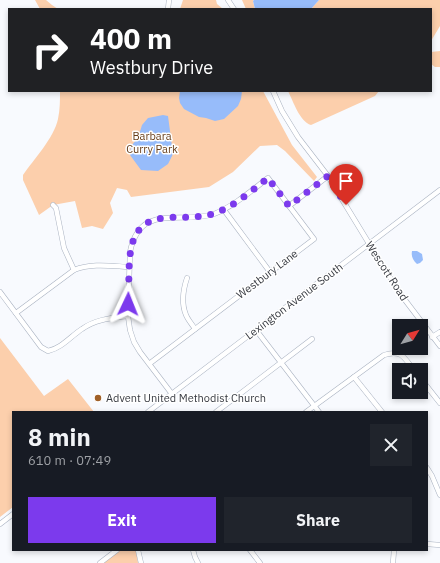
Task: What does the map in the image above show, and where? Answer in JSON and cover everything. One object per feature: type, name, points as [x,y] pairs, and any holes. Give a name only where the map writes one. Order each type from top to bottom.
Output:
[{"type":"street","name":"Wescott Road","points":[[273,92],[282,111],[298,137],[328,176],[393,283],[440,346]]},
{"type":"street","points":[[172,394],[140,352],[134,342],[130,330],[128,316],[130,252],[132,241],[137,233],[152,221],[162,218],[202,216],[224,210],[268,178],[289,206],[328,176]]},
{"type":"street","name":"Lexington Avenue South","points":[[149,411],[440,190]]},
{"type":"street","points":[[53,205],[56,208],[64,248],[74,270]]},
{"type":"street","name":"Westbury Lane","points":[[148,364],[314,239],[289,206]]},
{"type":"street","points":[[224,210],[270,272]]},
{"type":"street","points":[[16,313],[74,270],[82,266],[129,267]]},
{"type":"street","points":[[187,278],[183,289],[183,301],[186,316],[195,329]]},
{"type":"street","points":[[0,292],[41,347],[48,351],[56,349],[83,328],[93,323],[128,316]]},
{"type":"street","points":[[256,330],[318,411]]},
{"type":"street","points":[[432,336],[440,332]]},
{"type":"street","points":[[217,411],[312,339]]},
{"type":"street","points":[[307,411],[384,355],[393,352],[399,353],[409,363]]},
{"type":"street","points":[[354,377],[381,411]]},
{"type":"street","points":[[428,388],[440,403]]},
{"type":"street","points":[[428,470],[440,495]]},
{"type":"street","points":[[0,524],[12,515]]},
{"type":"street","points":[[428,544],[440,546]]},
{"type":"street","points":[[100,563],[116,551]]},
{"type":"street","points":[[138,551],[141,563]]},
{"type":"street","points":[[193,551],[198,563]]},
{"type":"street","points":[[251,551],[260,563]]},
{"type":"street","points":[[393,563],[394,551]]},
{"type":"green space","points":[[35,0],[46,0],[56,8],[39,8]]},
{"type":"green space","points":[[183,0],[216,0],[217,4],[222,8],[180,8]]},
{"type":"green space","points":[[242,0],[254,0],[255,8],[246,8]]},
{"type":"green space","points":[[319,0],[440,0],[440,26],[432,39],[432,8],[312,8]]},
{"type":"green space","points":[[440,51],[440,67],[435,67],[432,65],[432,52]]},
{"type":"green space","name":"Barbara Curry Park","points":[[60,92],[264,92],[292,145],[317,177],[314,181],[285,151],[277,145],[260,146],[233,172],[209,187],[131,197],[127,190],[117,188],[110,203],[113,213],[103,229],[92,226],[82,228],[75,201],[53,205],[39,215],[23,180],[23,175],[48,141],[56,126]]},
{"type":"green space","points":[[288,92],[378,92],[375,96],[311,125],[303,120]]},
{"type":"green space","points":[[0,338],[44,396],[68,379],[93,411],[12,411],[12,508],[0,517]]},
{"type":"green space","points":[[119,551],[136,551],[138,563],[103,563]]},
{"type":"water","points":[[319,0],[312,8],[255,8],[253,1]]},
{"type":"water","points":[[180,92],[242,92],[238,106],[224,119],[215,121],[199,117],[184,109],[179,98]]},
{"type":"water","points":[[163,115],[168,116],[173,154],[168,164],[158,171],[141,170],[130,155],[131,146],[138,138],[142,125],[148,118]]},
{"type":"water","points":[[412,251],[417,251],[422,254],[423,260],[420,263],[417,264],[413,260]]},
{"type":"place","name":"Advent United Methodist Church","points":[[98,398]]},
{"type":"route","points":[[128,304],[130,252],[132,241],[137,233],[152,221],[162,218],[202,216],[224,210],[268,178],[289,206],[328,176],[346,205]]}]
